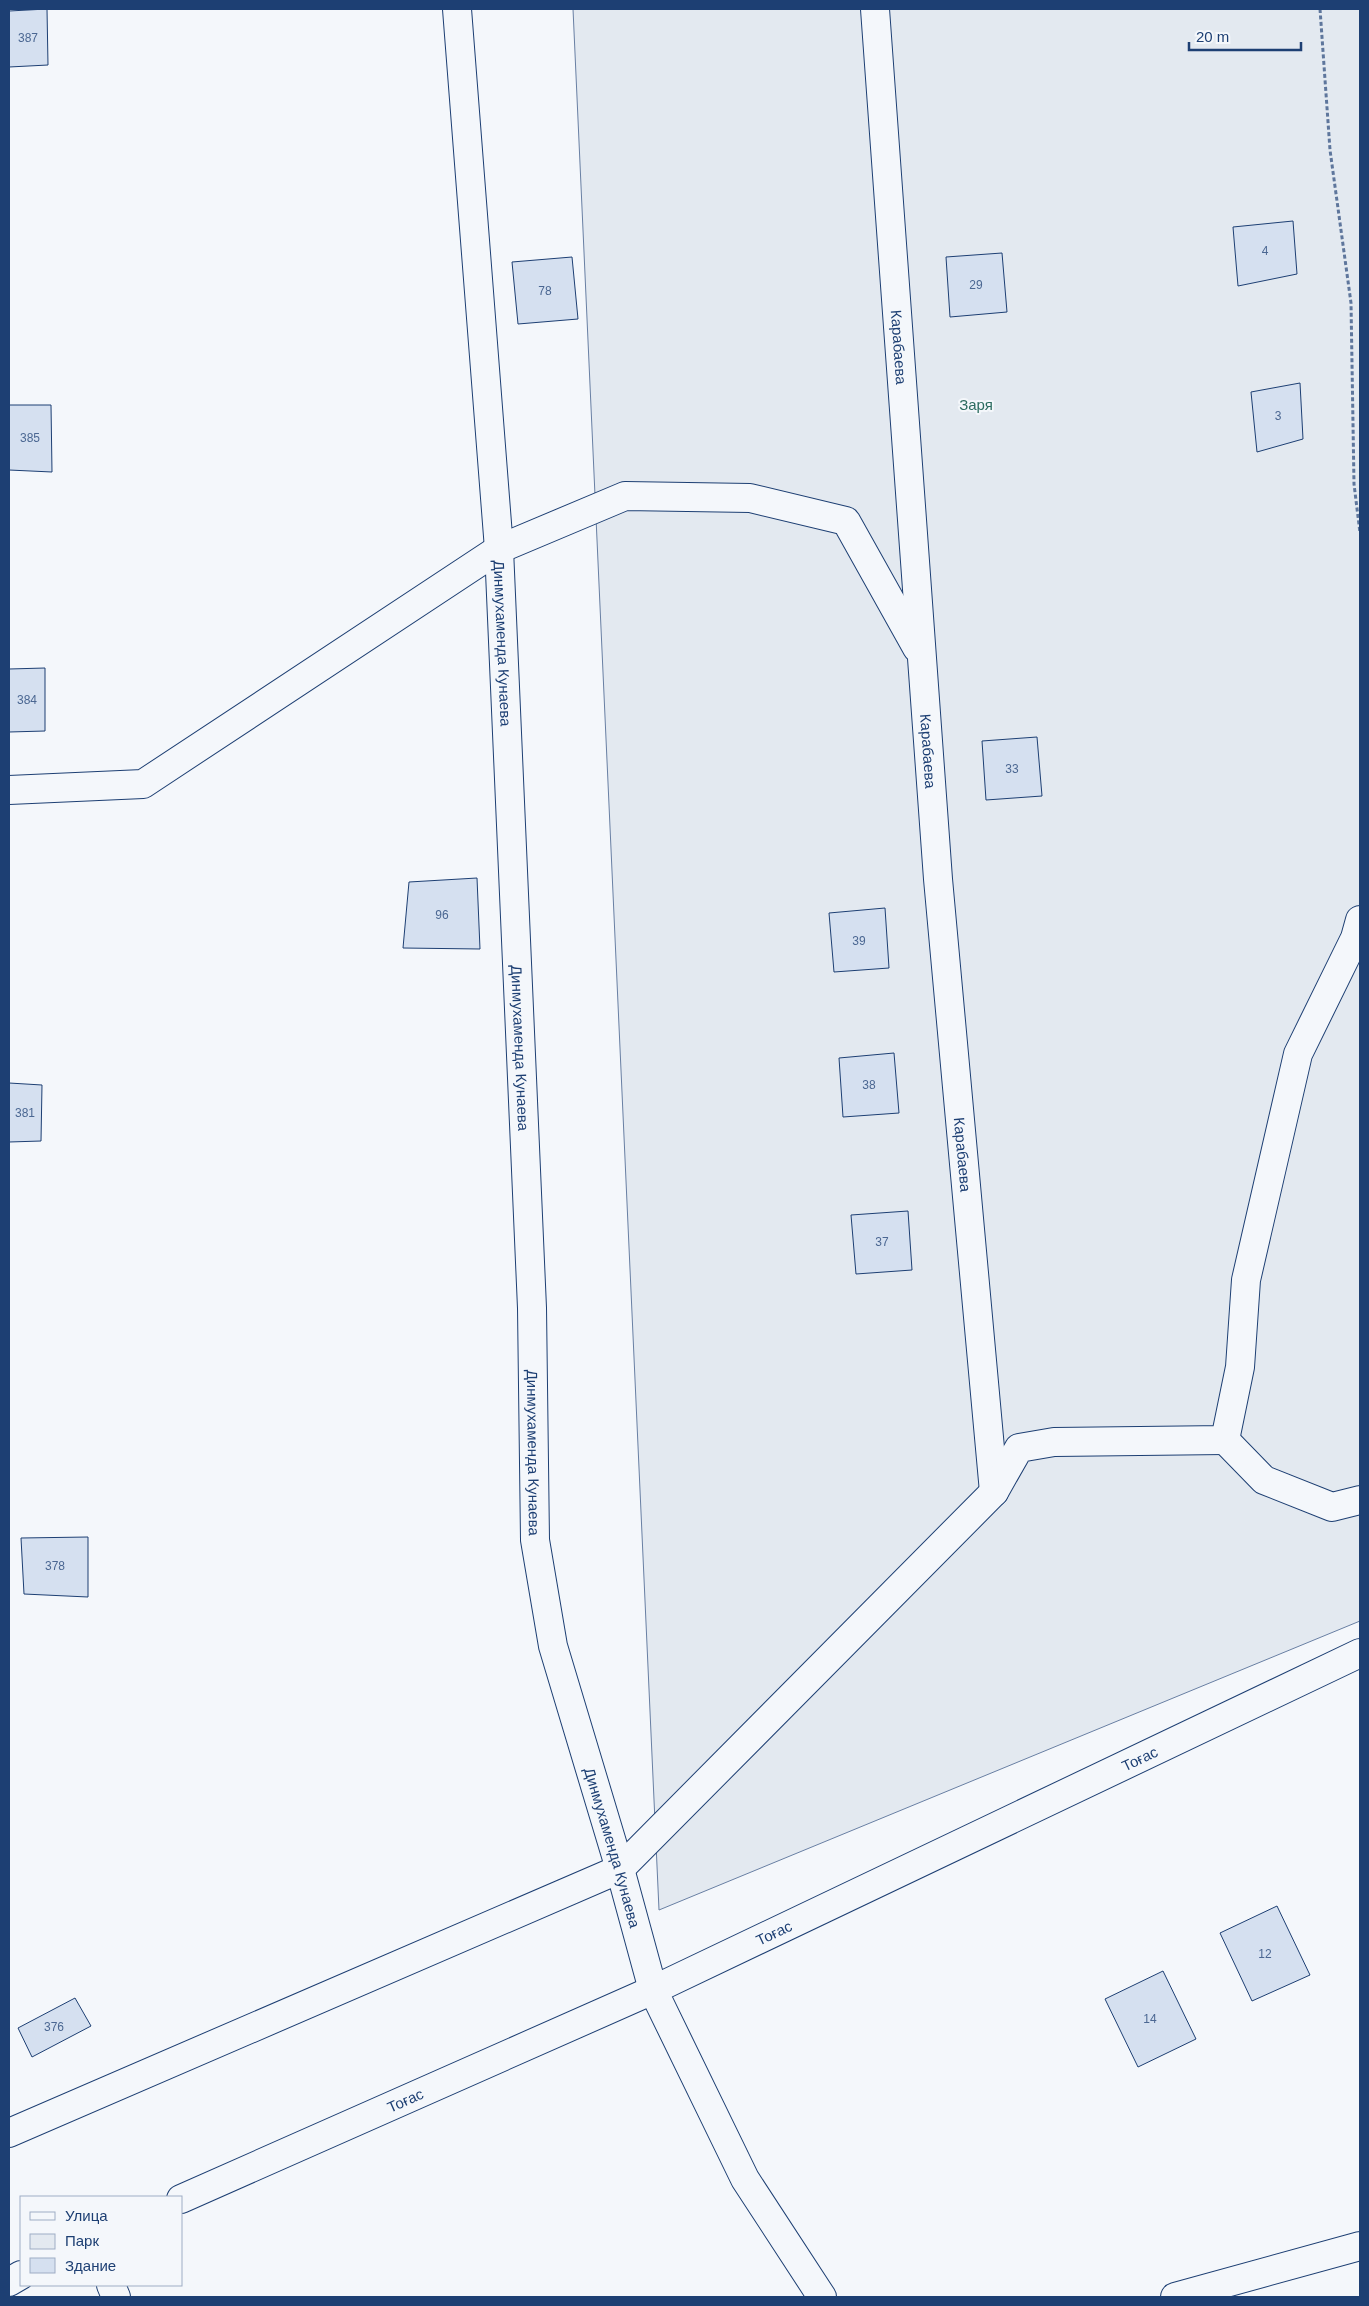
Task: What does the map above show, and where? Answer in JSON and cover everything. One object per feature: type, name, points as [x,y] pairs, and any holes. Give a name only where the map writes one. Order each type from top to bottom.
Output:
[{"type":"main road","name":"Динмухаменда Кунаева","points":[[457,9],[499,549],[532,1308],[534,1540],[553,1646],[620,1869],[653,1990],[746,2179],[822,2297]]},
{"type":"main road","name":"Карабаева","points":[[875,9],[938,879],[994,1492]]},
{"type":"main road","points":[[9,790],[143,784],[499,549],[625,496],[750,498],[846,521],[921,656]]},
{"type":"main road","points":[[1225,1440],[1240,1367],[1246,1280],[1298,1054],[1356,938],[1360,920]]},
{"type":"main road","points":[[9,2132],[620,1869],[994,1492],[1019,1448],[1054,1442],[1225,1440],[1264,1480],[1332,1507],[1360,1500]]},
{"type":"main road","name":"Тоғас","points":[[182,2199],[653,1990],[1360,1654]]},
{"type":"main road","points":[[1175,2297],[1360,2246]]},
{"type":"path","points":[[1320,9],[1330,150],[1352,303],[1354,484],[1360,533]]},
{"type":"green space","name":"Заря","points":[[573,9],[1360,9],[1360,1621],[659,1910]]},
{"type":"building","points":[[47,9],[48,65],[9,67],[9,11]]},
{"type":"building","points":[[1293,221],[1297,274],[1238,286],[1233,227]]},
{"type":"building","points":[[1002,253],[1007,312],[950,317],[946,257]]},
{"type":"building","points":[[572,257],[578,319],[518,324],[512,262]]},
{"type":"building","points":[[1300,383],[1303,439],[1257,452],[1251,392]]},
{"type":"building","points":[[9,405],[51,405],[52,472],[9,470]]},
{"type":"building","points":[[45,668],[45,731],[9,732],[9,669]]},
{"type":"building","points":[[1037,737],[1042,796],[986,800],[982,741]]},
{"type":"building","points":[[477,878],[480,949],[403,948],[409,882]]},
{"type":"building","points":[[885,908],[889,968],[834,972],[829,913]]},
{"type":"building","points":[[894,1053],[899,1113],[843,1117],[839,1058]]},
{"type":"building","points":[[9,1083],[42,1085],[41,1141],[9,1142]]},
{"type":"building","points":[[908,1211],[912,1270],[856,1274],[851,1215]]},
{"type":"building","points":[[88,1537],[88,1597],[24,1594],[21,1538]]},
{"type":"building","points":[[1277,1906],[1310,1975],[1252,2001],[1220,1933]]},
{"type":"building","points":[[1163,1971],[1196,2039],[1138,2067],[1105,1999]]},
{"type":"building","points":[[75,1998],[91,2026],[32,2057],[18,2028]]}]
